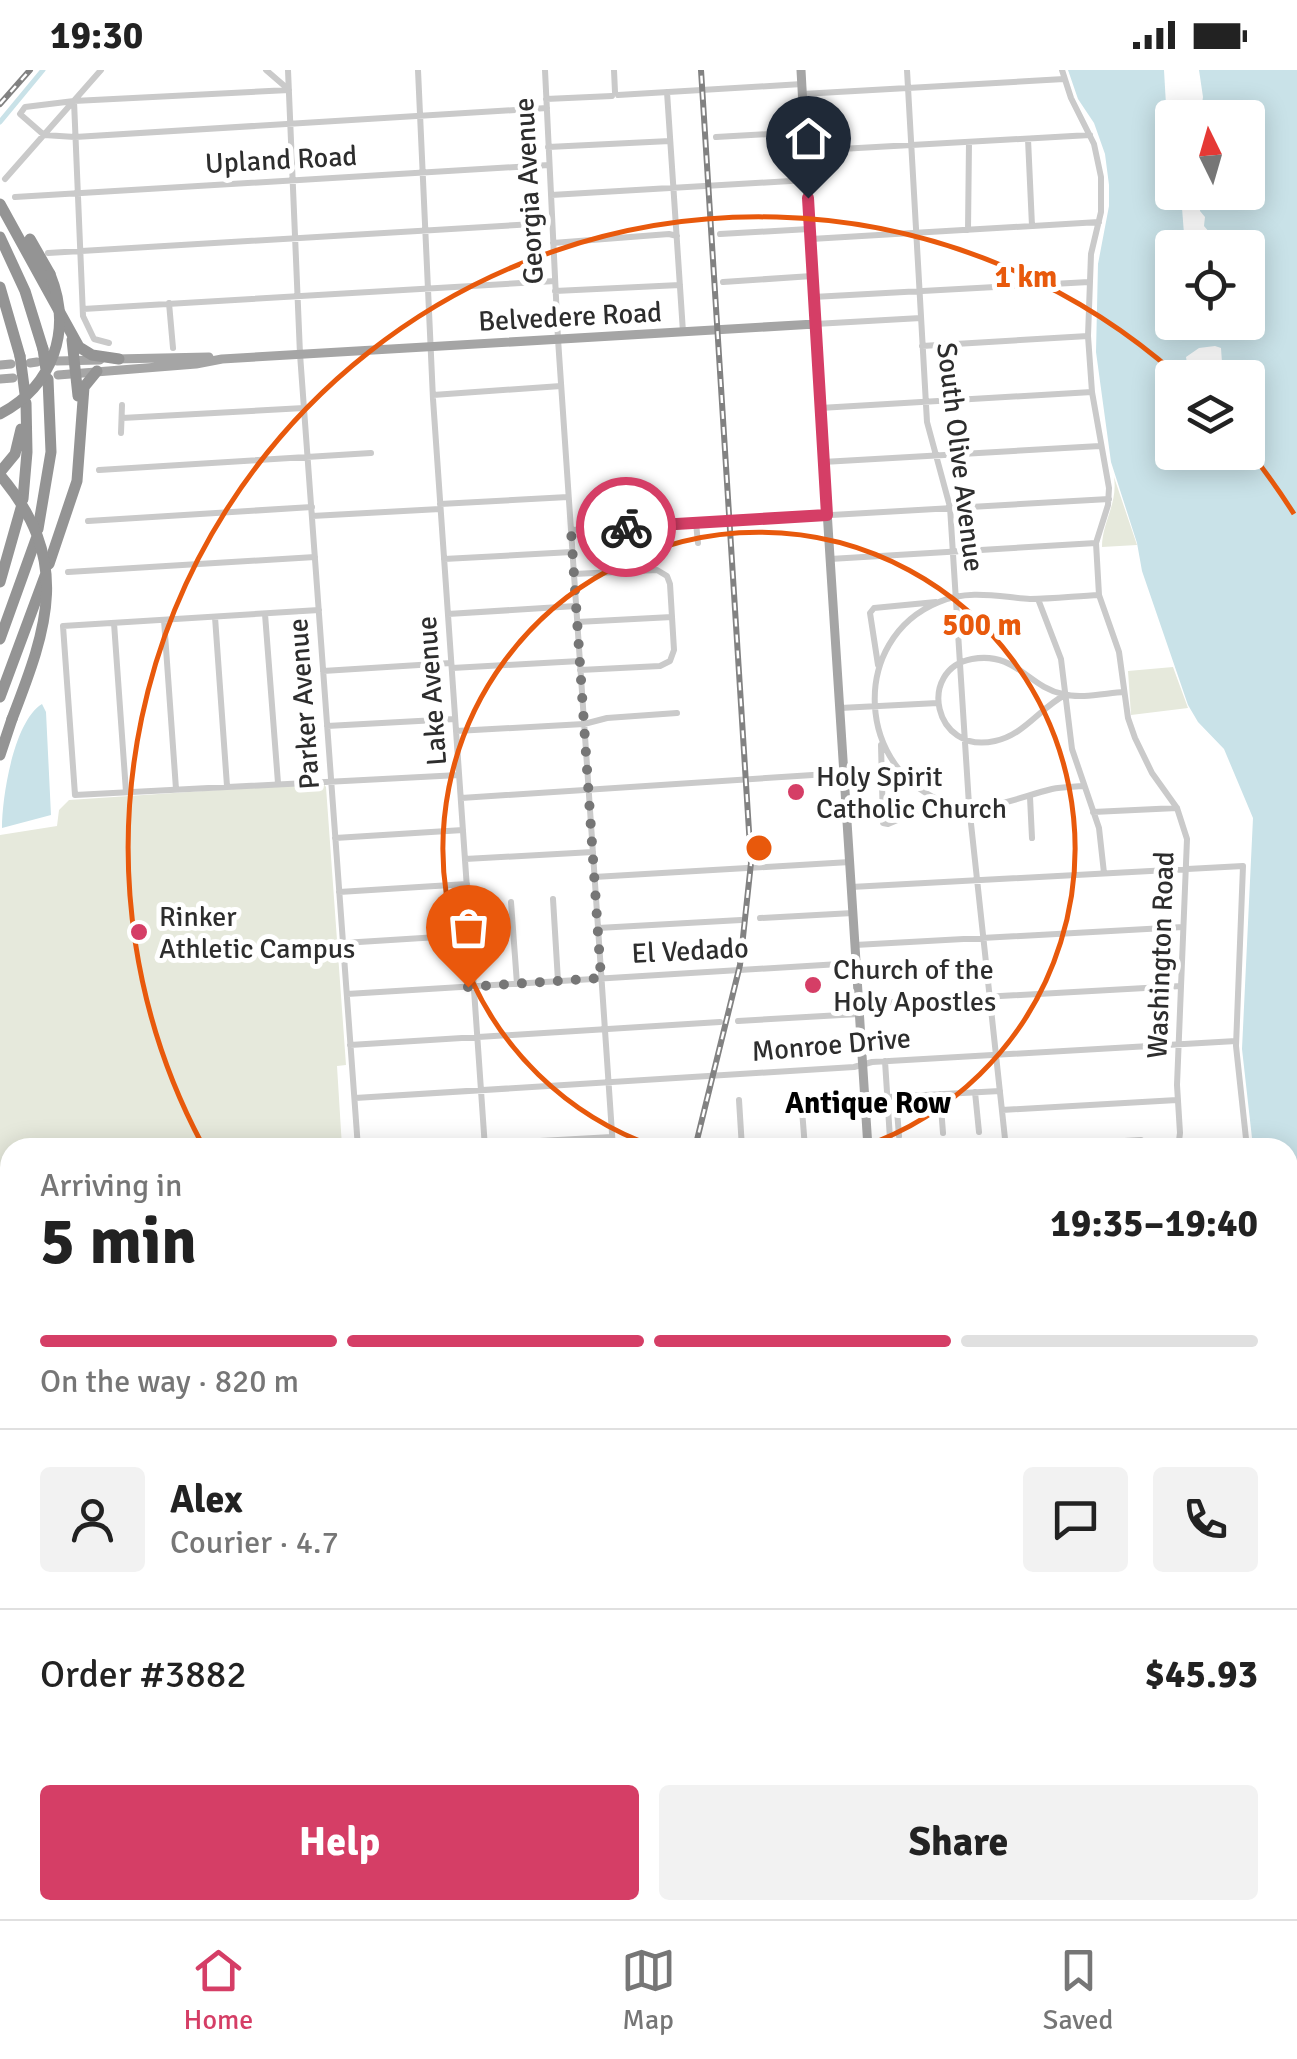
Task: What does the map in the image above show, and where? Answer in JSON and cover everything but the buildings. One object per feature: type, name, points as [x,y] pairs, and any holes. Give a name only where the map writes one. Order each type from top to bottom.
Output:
[{"type":"highway","points":[[0,194],[50,274],[60,314],[55,354],[30,394],[0,414]]},
{"type":"highway","points":[[0,204],[68,327],[86,352],[119,359]]},
{"type":"highway","points":[[0,237],[21,280],[43,349],[25,399],[17,450],[1,473],[31,522],[47,584],[42,639],[0,755]]},
{"type":"highway","points":[[0,287],[34,368],[50,395],[50,464],[37,534],[0,639]]},
{"type":"highway","points":[[68,327],[81,435]]},
{"type":"highway","points":[[0,697],[75,488],[84,387],[97,372]]},
{"type":"highway","points":[[0,582],[22,503],[27,452],[25,399]]},
{"type":"main road","points":[[801,70],[867,1138]]},
{"type":"main road","name":"Belvedere Road","points":[[34,368],[75,367],[119,359],[222,358],[814,324]]},
{"type":"main road","name":"Belvedere Road","points":[[75,367],[97,372],[196,364],[222,358]]},
{"type":"main road","points":[[0,379],[13,378]]},
{"type":"street","points":[[5,179],[101,70]]},
{"type":"street","points":[[266,70],[288,90]]},
{"type":"street","name":"Parker Avenue","points":[[288,70],[295,238],[292,246],[296,258],[357,1138]]},
{"type":"street","name":"Lake Avenue","points":[[418,70],[433,395],[484,1138]]},
{"type":"street","name":"Georgia Avenue","points":[[545,70],[560,386],[612,1137]]},
{"type":"street","points":[[614,70],[615,94]]},
{"type":"street","name":"South Olive Avenue","points":[[907,70],[928,429],[950,508],[969,805],[1005,1138]]},
{"type":"street","points":[[288,90],[74,101],[24,107],[20,114],[44,136],[75,136],[420,115],[615,94],[908,88],[1062,74],[1090,135],[1102,177],[1099,222],[1090,254],[1088,336],[1092,392],[1109,498],[571,530]]},
{"type":"street","points":[[668,92],[683,332]]},
{"type":"street","points":[[74,101],[83,308],[94,338],[109,343]]},
{"type":"street","points":[[716,137],[804,132]]},
{"type":"street","points":[[805,151],[1090,135]]},
{"type":"street","points":[[1028,138],[1032,226]]},
{"type":"street","points":[[548,147],[670,140]]},
{"type":"street","points":[[968,230],[969,142]]},
{"type":"street","name":"Upland Road","points":[[16,198],[549,166]]},
{"type":"street","points":[[551,195],[806,180]]},
{"type":"street","points":[[720,234],[916,232],[1099,222]]},
{"type":"street","points":[[48,253],[552,223]]},
{"type":"street","points":[[553,243],[677,236]]},
{"type":"street","points":[[723,282],[812,276]]},
{"type":"street","points":[[83,308],[555,281]]},
{"type":"street","points":[[813,297],[1089,282]]},
{"type":"street","points":[[555,291],[680,284]]},
{"type":"street","points":[[170,303],[173,348]]},
{"type":"street","name":"Belvedere Road","points":[[814,324],[921,318]]},
{"type":"street","points":[[922,346],[1088,336]]},
{"type":"street","points":[[433,395],[560,386]]},
{"type":"street","points":[[820,408],[1092,392]]},
{"type":"street","points":[[121,433],[122,406]]},
{"type":"street","points":[[122,418],[304,408]]},
{"type":"street","points":[[823,462],[1100,446]]},
{"type":"street","points":[[99,470],[371,453]]},
{"type":"street","points":[[88,520],[440,507],[568,498]]},
{"type":"street","name":"Washington Road","points":[[1109,498],[1096,543],[1099,595],[1120,652],[1128,718],[1140,750],[1178,808],[1187,838],[1178,1044],[1179,1138]]},
{"type":"street","points":[[696,522],[698,542]]},
{"type":"street","points":[[830,558],[1096,543]]},
{"type":"street","points":[[444,559],[572,552]]},
{"type":"street","points":[[68,572],[315,557]]},
{"type":"street","points":[[574,574],[654,570],[665,574],[672,617],[674,650],[668,663],[580,670]]},
{"type":"street","points":[[1082,786],[1052,789],[994,806],[949,804],[883,823],[882,745],[875,707],[878,665],[870,613],[874,608],[990,594],[1038,598],[1099,595]]},
{"type":"street","points":[[1038,598],[1056,643],[1072,749],[1101,838],[1104,873]]},
{"type":"street","points":[[878,665],[904,628],[938,602]]},
{"type":"street","points":[[448,614],[576,606]]},
{"type":"street","points":[[319,610],[63,626],[75,795],[459,774]]},
{"type":"street","points":[[266,614],[278,783]]},
{"type":"street","points":[[215,617],[227,786]]},
{"type":"street","points":[[577,622],[672,617]]},
{"type":"street","points":[[164,620],[176,789]]},
{"type":"street","points":[[114,623],[126,792]]},
{"type":"street","points":[[1065,695],[1013,734],[988,742],[965,740],[947,727],[938,703],[943,682],[960,662],[987,658],[1005,661],[1026,671],[1046,688],[1065,695],[1124,692]]},
{"type":"street","points":[[323,671],[580,661]]},
{"type":"street","points":[[840,708],[938,703]]},
{"type":"street","points":[[456,731],[584,724],[607,718],[676,713]]},
{"type":"street","points":[[327,726],[455,719]]},
{"type":"street","points":[[882,745],[914,783],[949,804]]},
{"type":"street","points":[[461,798],[844,773]]},
{"type":"street","points":[[1030,797],[1032,838]]},
{"type":"street","points":[[1093,812],[1178,808]]},
{"type":"street","points":[[335,838],[463,830]]},
{"type":"street","points":[[465,859],[593,852]]},
{"type":"street","points":[[594,877],[850,862]]},
{"type":"street","points":[[852,888],[1243,866],[1236,1041],[1246,1138]]},
{"type":"street","points":[[339,892],[467,884]]},
{"type":"street","points":[[553,899],[558,981]]},
{"type":"street","points":[[512,902],[517,984]]},
{"type":"street","points":[[760,918],[853,913]]},
{"type":"street","points":[[598,928],[741,920]]},
{"type":"street","points":[[855,946],[1183,927]]},
{"type":"street","points":[[343,943],[470,936]]},
{"type":"street","name":"El Vedado","points":[[346,994],[856,964]]},
{"type":"street","points":[[738,1021],[990,996],[1181,986]]},
{"type":"street","points":[[350,1045],[720,1022]]},
{"type":"street","name":"Monroe Drive","points":[[354,1098],[1236,1041]]},
{"type":"street","points":[[885,1061],[899,1136]]},
{"type":"street","points":[[892,1097],[1000,1091]]},
{"type":"street","points":[[975,1092],[979,1132]]},
{"type":"street","points":[[940,1094],[943,1134]]},
{"type":"street","points":[[802,1097],[804,1138]]},
{"type":"street","points":[[890,1138],[892,1097]]},
{"type":"street","points":[[739,1100],[741,1138]]},
{"type":"street","points":[[1002,1110],[1177,1100]]},
{"type":"street","points":[[598,1138],[612,1137]]},
{"type":"shaded area","points":[[1114,477],[1137,545],[1102,547],[1114,496]]},
{"type":"shaded area","points":[[1173,667],[1188,708],[1131,715],[1128,671]]},
{"type":"shaded area","name":"Rinker Athletic Campus","points":[[323,783],[346,1065],[337,1066],[341,1138],[0,1138],[0,835],[57,826],[59,810],[69,800]]},
{"type":"water","points":[[1068,70],[1164,70],[1166,100],[1155,100],[1155,210],[1182,210],[1184,230],[1155,230],[1155,340],[1265,340],[1265,230],[1207,230],[1200,210],[1265,210],[1265,100],[1203,100],[1199,70],[1297,70],[1297,1138],[1252,1138],[1242,1049],[1253,818],[1224,749],[1198,722],[1188,705],[1142,571],[1111,462],[1096,352],[1098,264],[1109,206],[1105,154]]},
{"type":"water","points":[[42,704],[46,712],[51,815],[2,828],[7,779],[17,742],[32,713]]},
{"type":"waterway","points":[[0,122],[43,70]]},
{"type":"railway","points":[[0,104],[30,70]]},
{"type":"railway","points":[[697,1138],[740,965],[751,863],[701,70]]},
{"type":"way so far","points":[[468,987],[601,978],[571,530],[626,527]]},
{"type":"place","name":"Holy Spirit Catholic Church","points":[[796,792]]},
{"type":"place","name":"Rinker Athletic Campus","points":[[139,932]]},
{"type":"place","name":"Church of the Holy Apostles","points":[[813,985]]},
{"type":"district","name":"Antique Row","points":[[868,1103]]},
{"type":"route","points":[[626,527],[827,515],[808,198]]}]
